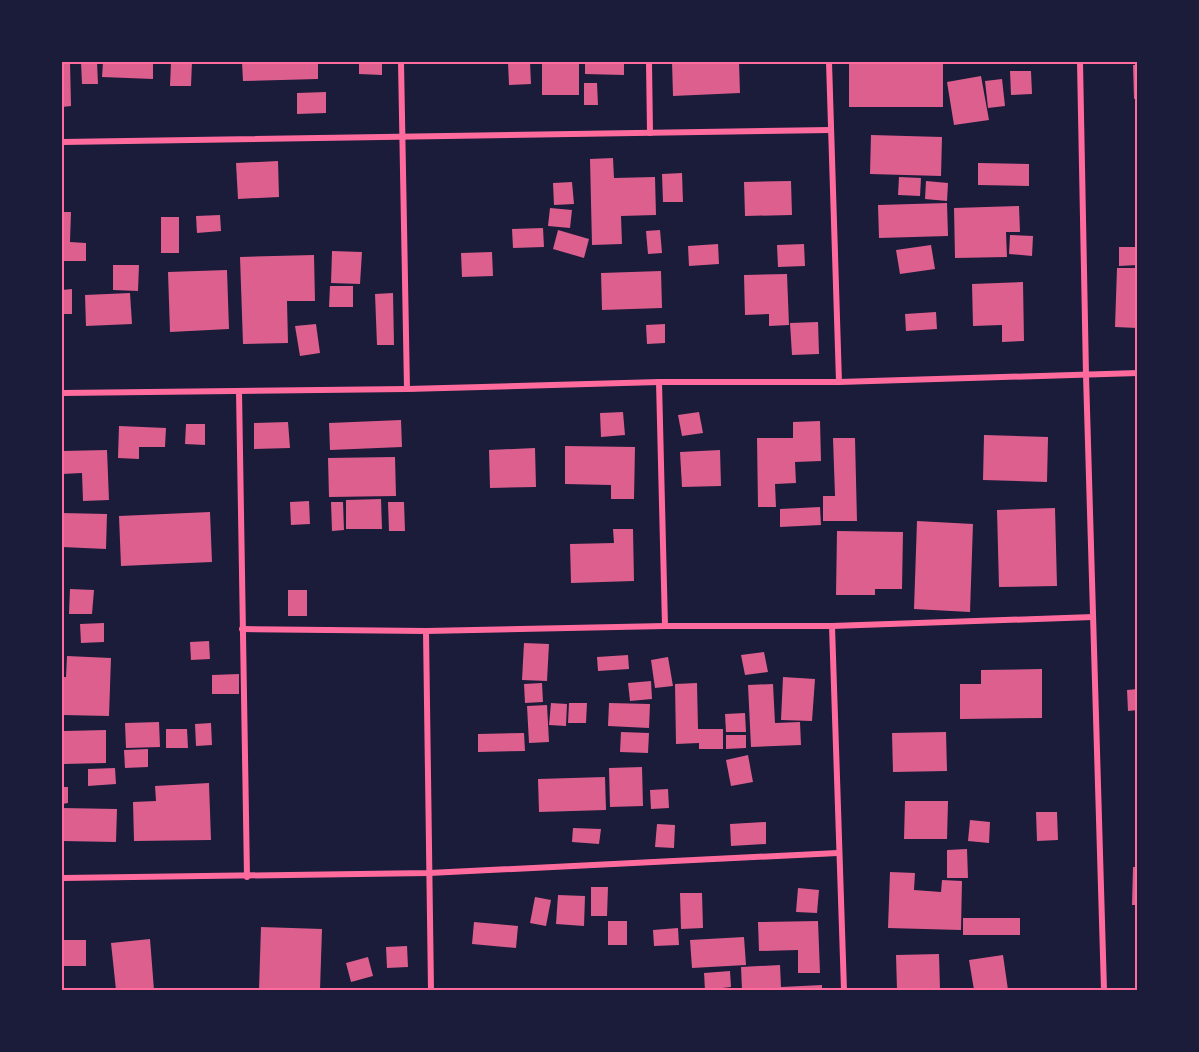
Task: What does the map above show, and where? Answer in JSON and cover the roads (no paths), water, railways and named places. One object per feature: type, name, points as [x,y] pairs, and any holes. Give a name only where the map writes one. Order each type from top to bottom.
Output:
[{"type":"street","points":[[401,62],[407,388]]},
{"type":"street","points":[[649,62],[650,133]]},
{"type":"street","points":[[829,62],[838,382]]},
{"type":"street","points":[[1080,62],[1086,375],[1104,990]]},
{"type":"street","points":[[62,142],[831,130]]},
{"type":"street","points":[[62,393],[659,382],[838,382],[1137,373]]},
{"type":"street","points":[[659,382],[665,626]]},
{"type":"street","points":[[239,391],[247,877]]},
{"type":"street","points":[[242,630],[426,631],[665,626],[832,626],[1093,617]]},
{"type":"street","points":[[832,626],[844,990]]},
{"type":"street","points":[[426,631],[431,990]]},
{"type":"street","points":[[62,878],[429,873],[838,852]]}]
